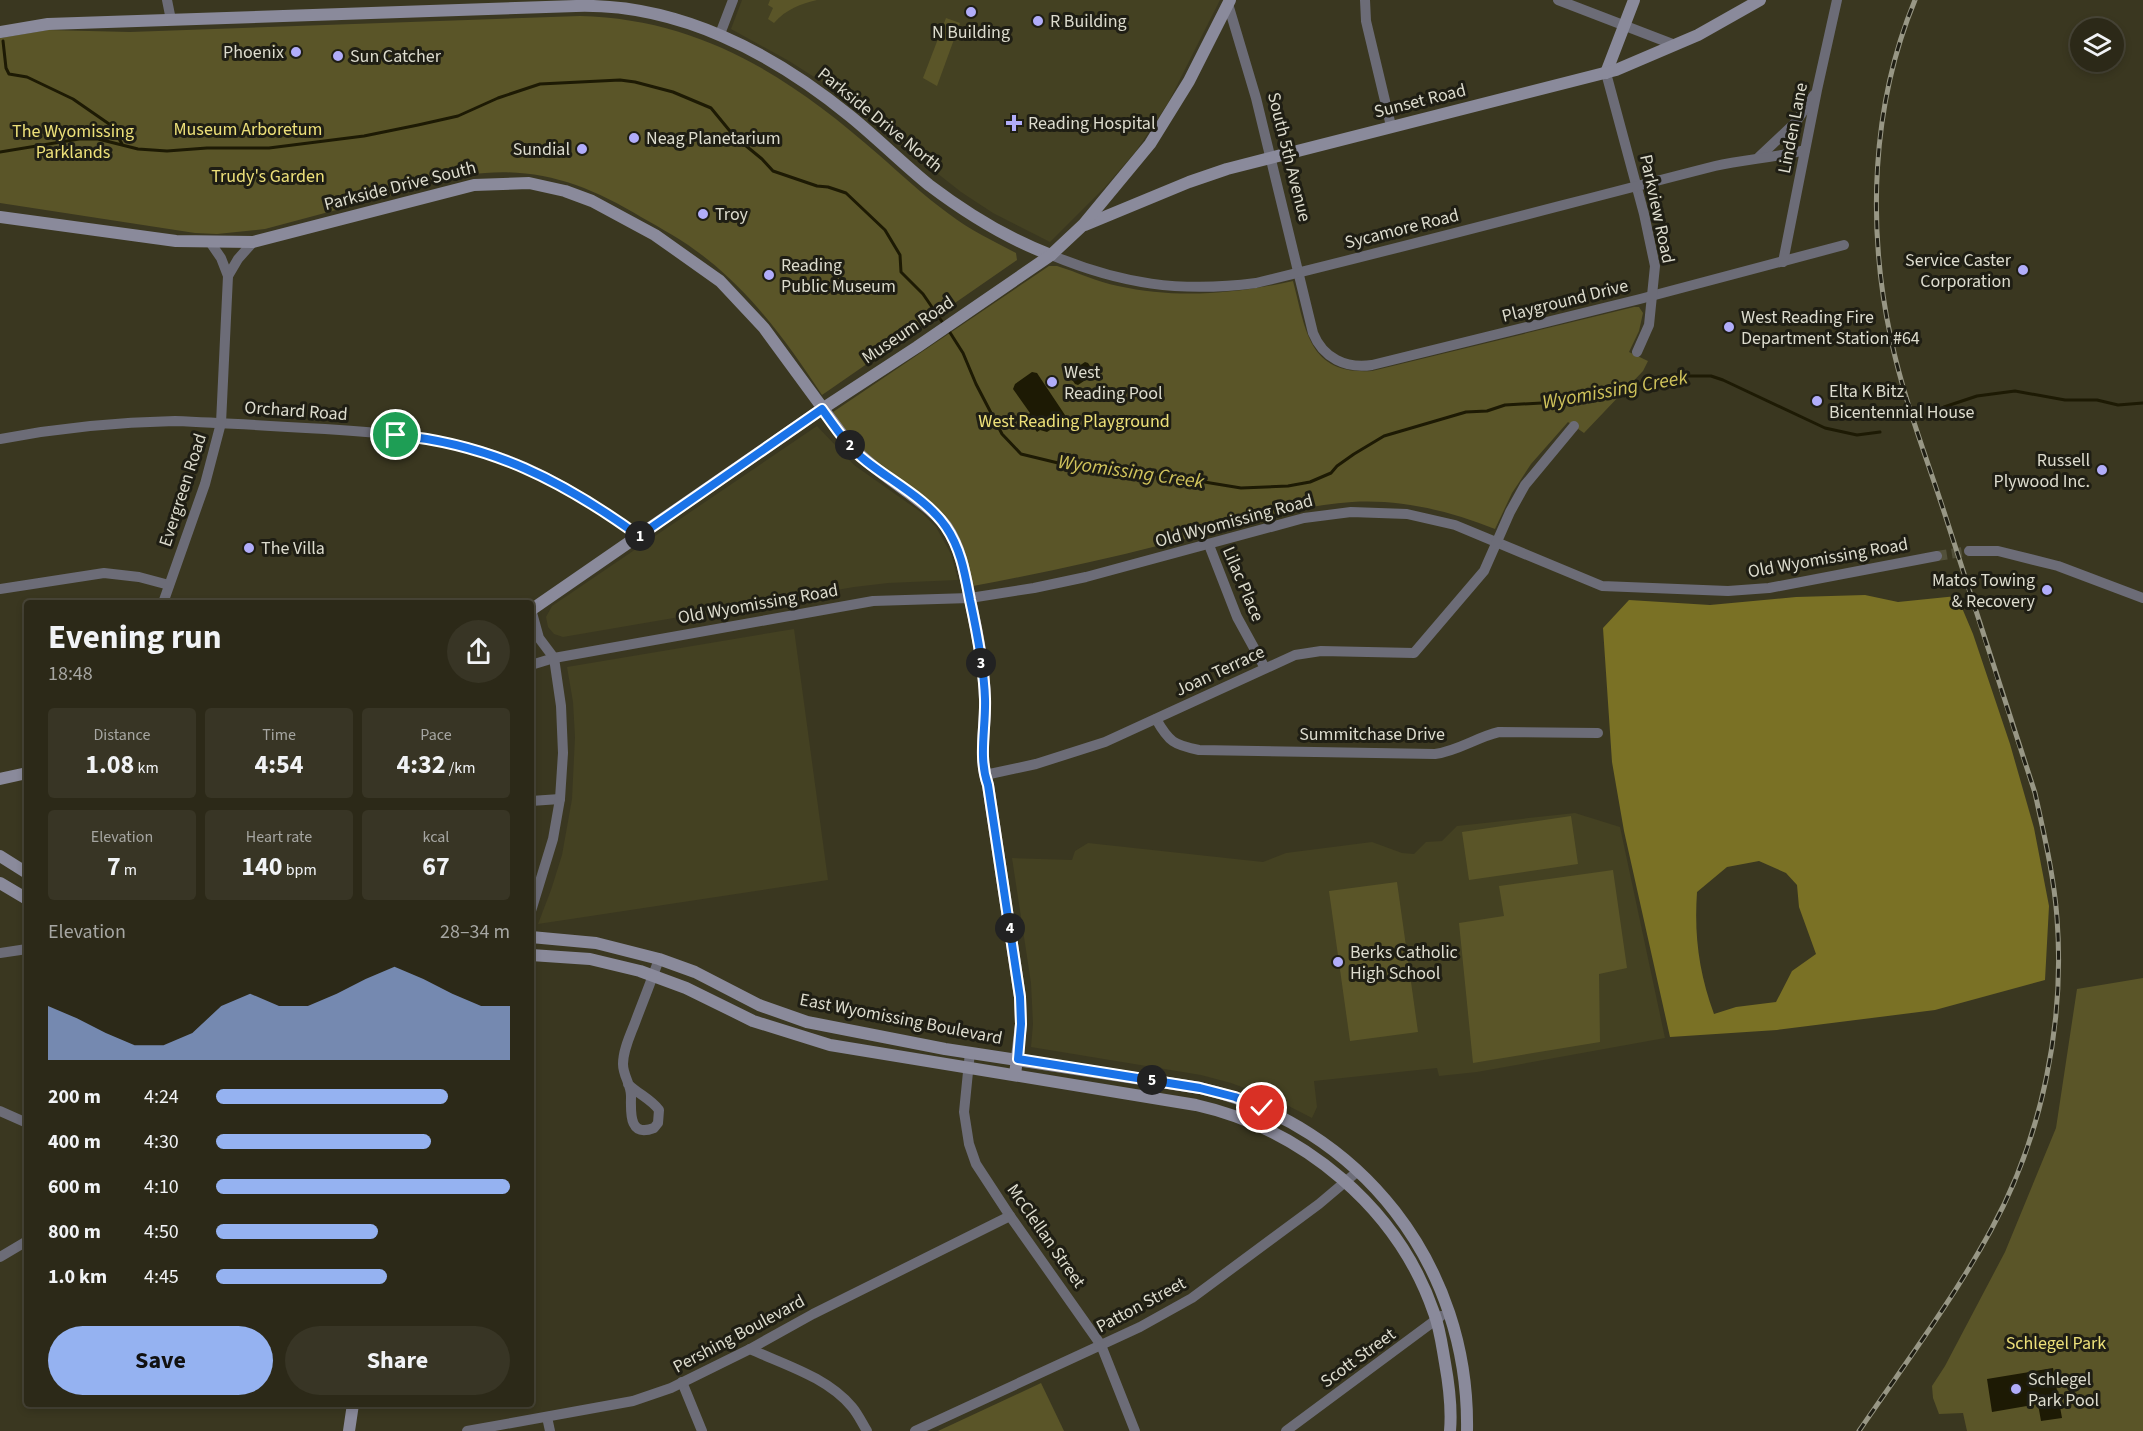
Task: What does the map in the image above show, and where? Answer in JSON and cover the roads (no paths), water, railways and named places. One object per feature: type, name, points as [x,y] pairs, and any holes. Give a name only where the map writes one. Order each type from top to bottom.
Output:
[{"type":"street","points":[[167,0],[171,20]]},
{"type":"street","points":[[720,34],[733,0]]},
{"type":"street","points":[[1365,0],[1366,21],[1391,126]]},
{"type":"street","points":[[1558,0],[1675,45]]},
{"type":"street","points":[[1606,73],[1634,0]]},
{"type":"street","name":"Sunset Road","points":[[1083,225],[1189,182],[1271,157],[1606,73],[1698,35],[1760,0]]},
{"type":"street","name":"Linden Lane","points":[[1784,262],[1837,0]]},
{"type":"street","name":"South 5th Avenue","points":[[1229,2],[1256,98],[1311,324]]},
{"type":"street","name":"Museum Road","points":[[534,608],[822,409],[1052,255],[1083,225],[1126,175],[1170,113],[1229,2]]},
{"type":"street","name":"Parkside Drive North","points":[[0,32],[48,24],[498,4],[624,8],[669,16],[720,34],[796,76],[848,114],[929,184],[989,225],[1052,255]]},
{"type":"street","name":"Parkview Road","points":[[1606,73],[1655,266],[1649,325],[1637,352]]},
{"type":"street","points":[[1759,157],[1796,122],[1817,90]]},
{"type":"street","name":"Sycamore Road","points":[[1052,255],[1141,284],[1184,287],[1256,283],[1637,188],[1716,166],[1759,157],[1778,157],[1805,150]]},
{"type":"street","name":"Parkside Drive South","points":[[0,217],[176,241],[253,242],[474,185],[529,183],[565,191],[592,201],[655,235],[720,281],[764,328],[849,444],[864,460],[928,507],[946,526],[957,546],[965,570],[976,625],[985,690],[982,741],[984,775],[988,785],[1020,997],[1021,1024],[1016,1075]]},
{"type":"street","name":"Evergreen Road","points":[[164,600],[205,484],[221,423],[228,276],[221,258],[210,242]]},
{"type":"street","points":[[228,276],[238,259],[253,242]]},
{"type":"street","name":"Playground Drive","points":[[1311,324],[1317,342],[1333,359],[1344,364],[1365,366],[1653,296],[1844,245]]},
{"type":"street","name":"Orchard Road","points":[[0,438],[141,421],[221,423],[425,437],[479,450],[549,478],[588,500],[639,536]]},
{"type":"street","points":[[1498,541],[1509,512],[1525,485],[1575,426]]},
{"type":"street","name":"Old Wyomissing Road","points":[[534,664],[554,658],[863,603],[970,598],[1086,577],[1323,514],[1365,511],[1425,517],[1498,541],[1602,586],[1728,591],[1778,587],[1937,556]]},
{"type":"street","name":"Joan Terrace","points":[[984,775],[1026,767],[1105,742],[1287,657],[1313,651],[1414,653],[1484,571],[1498,541]]},
{"type":"street","name":"Lilac Place","points":[[1209,545],[1237,617],[1264,668]]},
{"type":"street","points":[[1969,551],[1998,551],[2058,566],[2143,598]]},
{"type":"street","points":[[0,589],[104,573],[139,577],[169,585]]},
{"type":"street","points":[[534,620],[539,638],[554,658],[563,722],[560,799],[550,852],[534,902]]},
{"type":"street","name":"Summitchase Drive","points":[[1156,719],[1167,737],[1179,746],[1199,750],[1435,754],[1453,751],[1486,735],[1499,732],[1598,733]]},
{"type":"street","points":[[0,779],[24,773]]},
{"type":"street","points":[[534,801],[560,799]]},
{"type":"street","points":[[0,856],[24,871]]},
{"type":"street","points":[[0,883],[24,897]]},
{"type":"street","name":"East Wyomissing Boulevard","points":[[534,937],[596,943],[660,959],[695,972],[759,1005],[807,1022],[970,1052],[1200,1088],[1244,1100],[1282,1117],[1333,1149],[1358,1171],[1391,1205],[1431,1265],[1449,1311],[1464,1371],[1467,1431]]},
{"type":"street","points":[[0,953],[24,949]]},
{"type":"street","name":"East Wyomissing Boulevard","points":[[534,955],[590,959],[654,975],[698,993],[753,1022],[830,1045],[1190,1103],[1238,1117],[1299,1147],[1345,1182],[1392,1234],[1426,1293],[1436,1319],[1449,1393],[1450,1431]]},
{"type":"street","points":[[628,1084],[623,1068],[625,1053],[660,959]]},
{"type":"street","name":"McClellan Street","points":[[970,1052],[964,1112],[969,1144],[976,1164],[1101,1345],[1135,1431]]},
{"type":"street","points":[[1238,1117],[1244,1100]]},
{"type":"street","points":[[0,1111],[24,1122]]},
{"type":"street","name":"Patton Street","points":[[915,1431],[1140,1327],[1192,1298],[1319,1204],[1358,1171]]},
{"type":"street","name":"Pershing Boulevard","points":[[467,1431],[633,1401],[671,1389],[813,1314],[1010,1216]]},
{"type":"street","points":[[0,1257],[24,1243]]},
{"type":"street","name":"Scott Street","points":[[1287,1431],[1449,1311]]},
{"type":"street","points":[[750,1349],[829,1387],[854,1409],[867,1431]]},
{"type":"street","points":[[682,1382],[702,1431]]},
{"type":"street","points":[[349,1431],[353,1407]]},
{"type":"street","points":[[547,1417],[550,1431]]},
{"type":"waterway","points":[[3,41],[6,68],[9,74],[27,77],[73,99],[112,126],[122,144]]},
{"type":"waterway","name":"Wyomissing Creek","points":[[0,152],[79,139],[98,139],[138,149],[167,151],[207,148],[269,148],[364,136],[458,116],[498,98],[540,84],[620,80],[635,82],[673,92],[711,108],[734,136],[773,171],[846,193],[885,230],[900,255],[901,272],[923,294],[945,326]]},
{"type":"waterway","name":"Wyomissing Creek","points":[[949,331],[963,353],[1002,434],[1021,454],[1087,470],[1110,468],[1137,471],[1241,488],[1288,486],[1310,482],[1331,473],[1354,454],[1384,436],[1466,412],[1487,411],[1505,405],[1560,402],[1675,376],[1711,376],[1723,380],[1825,428],[1857,435],[1880,432]]},
{"type":"waterway","name":"Wyomissing Creek","points":[[1944,407],[1977,396],[2015,391],[2065,400],[2097,400],[2118,405],[2143,403]]},
{"type":"tunnel","points":[[1937,556],[1969,551]]},
{"type":"railway","points":[[1859,1431],[1961,1282],[2009,1194],[2024,1157],[2046,1079],[2053,1039],[2059,958],[2056,902],[2035,793],[1909,408],[1896,362],[1883,297],[1876,211],[1882,125],[1889,82],[1900,40],[1915,0]]},
{"type":"place","name":"N Building","points":[[971,12]]},
{"type":"place","name":"R Building","points":[[1038,21]]},
{"type":"place","name":"Phoenix","points":[[296,52]]},
{"type":"place","name":"Sun Catcher","points":[[338,56]]},
{"type":"place","name":"Reading Hospital","points":[[1014,123]]},
{"type":"place","name":"Neag Planetarium","points":[[634,138]]},
{"type":"place","name":"Sundial","points":[[582,149]]},
{"type":"place","name":"Troy","points":[[703,214]]},
{"type":"place","name":"Service Caster Corporation","points":[[2023,270]]},
{"type":"place","name":"Reading Public Museum","points":[[769,275]]},
{"type":"place","name":"West Reading Fire Department Station #64","points":[[1729,327]]},
{"type":"place","name":"West Reading Pool","points":[[1052,382]]},
{"type":"place","name":"Elta K Bitz Bicentennial House","points":[[1817,401]]},
{"type":"place","name":"Russell Plywood Inc.","points":[[2102,470]]},
{"type":"place","name":"The Villa","points":[[249,548]]},
{"type":"place","name":"Matos Towing & Recovery","points":[[2047,590]]},
{"type":"place","name":"Berks Catholic High School","points":[[1338,962]]},
{"type":"place","name":"Schlegel Park Pool","points":[[2016,1389]]},
{"type":"park label","name":"Museum Arboretum","points":[[248,129]]},
{"type":"park label","name":"The Wyomissing Parklands","points":[[73,141]]},
{"type":"park label","name":"Trudy's Garden","points":[[268,176]]},
{"type":"park label","name":"West Reading Playground","points":[[1074,421]]},
{"type":"park label","name":"Schlegel Park","points":[[2056,1343]]}]
